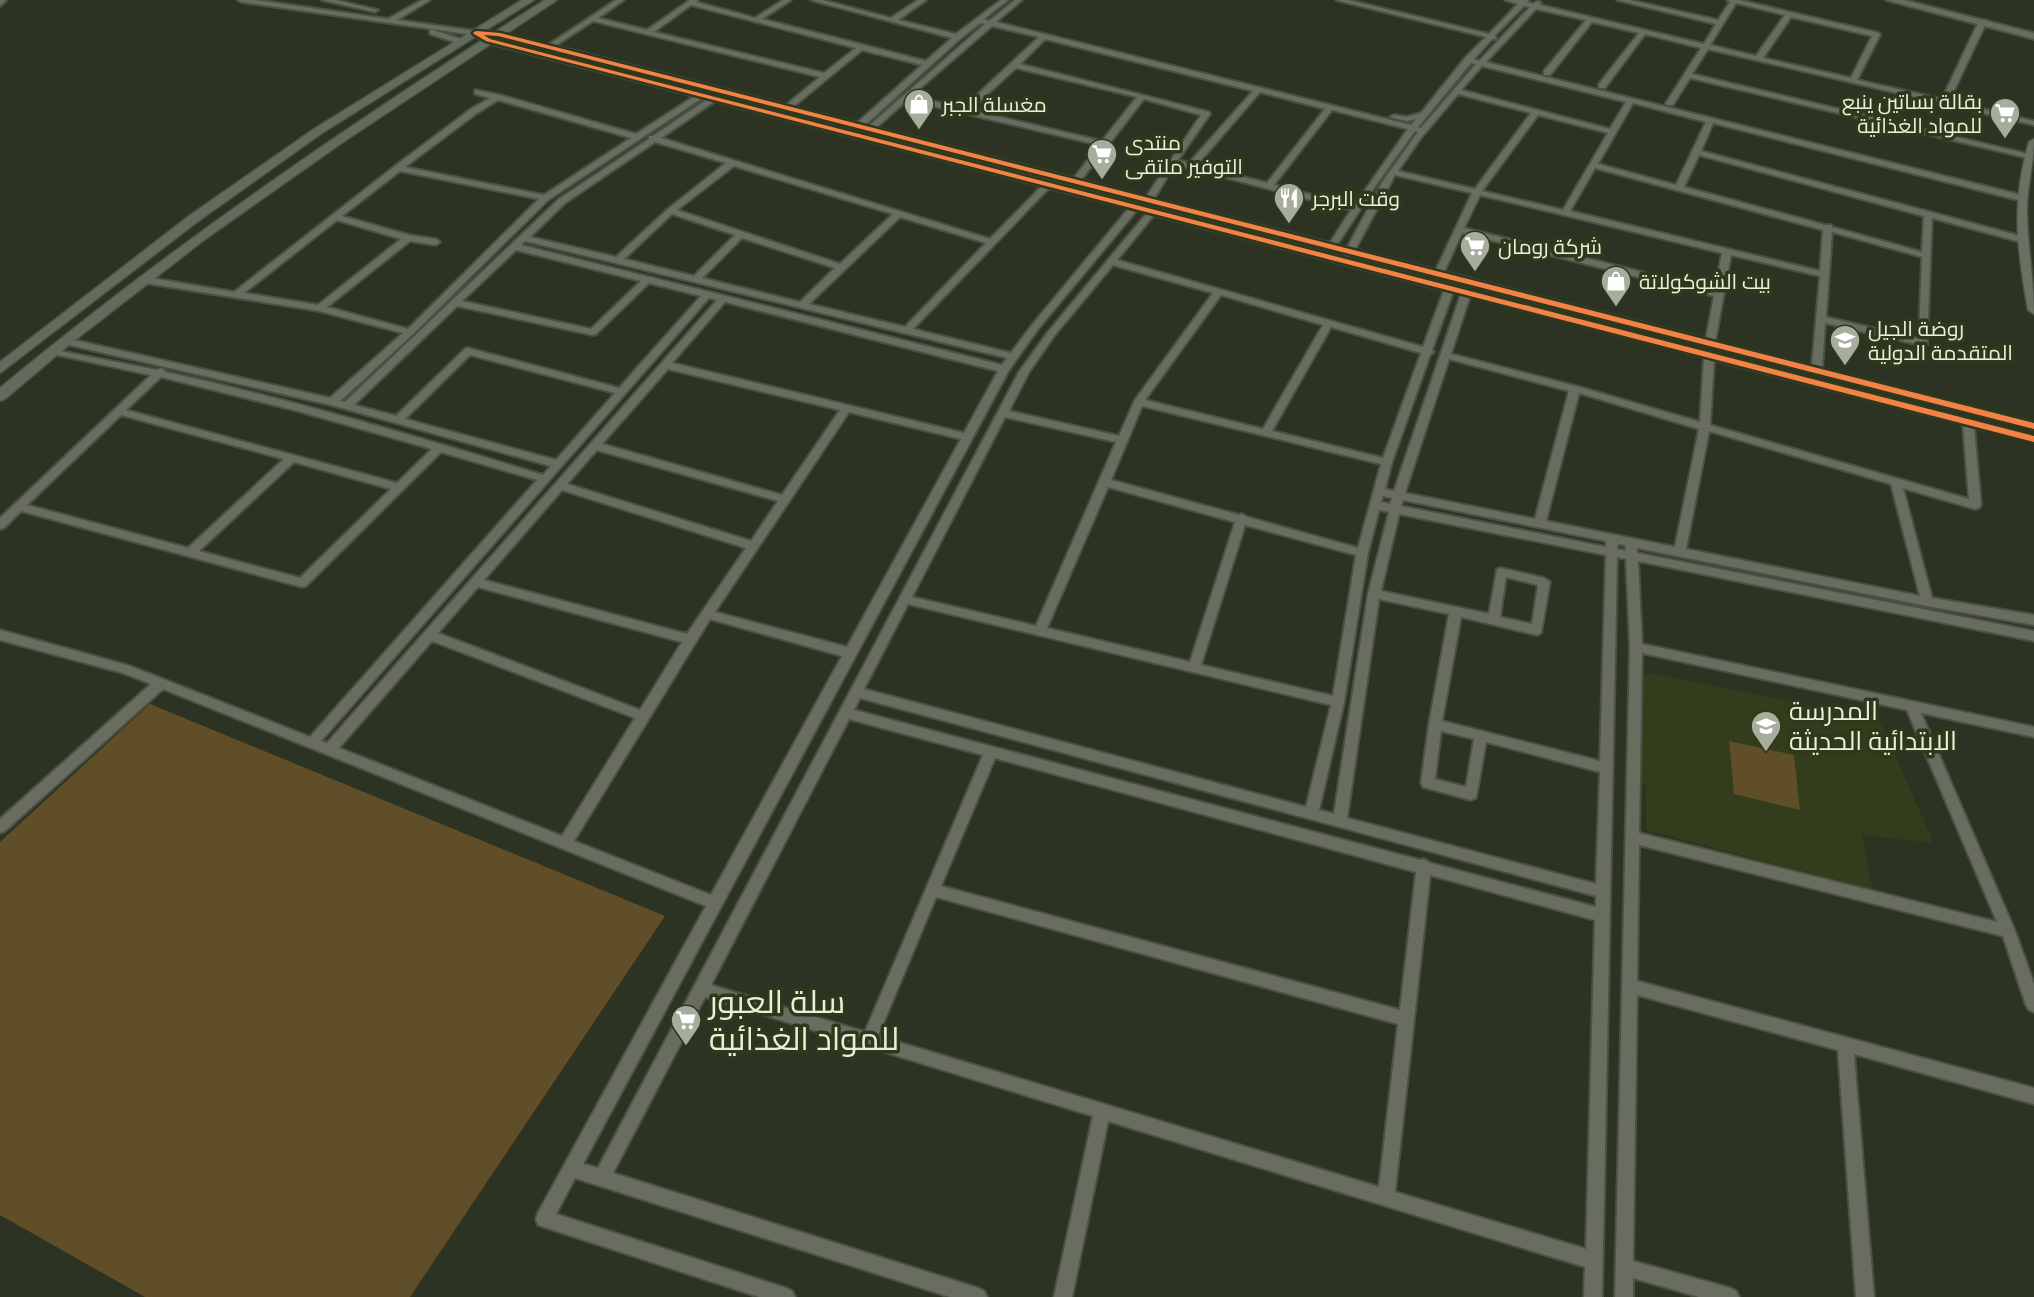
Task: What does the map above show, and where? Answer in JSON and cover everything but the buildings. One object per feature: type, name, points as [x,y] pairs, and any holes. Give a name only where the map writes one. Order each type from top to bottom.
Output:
[{"type":"highway","points":[[1891,0],[2032,34]]},
{"type":"highway","points":[[1923,0],[2032,34]]},
{"type":"main road","points":[[0,369],[193,219],[318,131],[529,0]]},
{"type":"main road","points":[[0,396],[65,341],[332,142],[552,0]]},
{"type":"main road","points":[[2034,142],[2022,194],[2021,239],[2034,310]]},
{"type":"street","points":[[241,0],[379,18],[400,15],[458,27]]},
{"type":"street","points":[[282,0],[445,35],[461,41]]},
{"type":"street","points":[[325,0],[493,37],[701,96],[1134,208],[1150,207],[1438,275],[2034,439]]},
{"type":"street","points":[[390,16],[412,0]]},
{"type":"street","points":[[400,15],[427,0]]},
{"type":"street","points":[[549,47],[621,0]]},
{"type":"street","points":[[756,20],[788,0]]},
{"type":"street","points":[[814,0],[957,37]]},
{"type":"street","points":[[845,8],[857,0]]},
{"type":"street","points":[[893,20],[923,0]]},
{"type":"street","points":[[858,127],[957,37],[1005,0]]},
{"type":"street","points":[[870,130],[1019,0]]},
{"type":"street","points":[[1339,0],[1492,33]]},
{"type":"street","points":[[1366,0],[1507,37]]},
{"type":"street","points":[[1508,0],[1538,3],[1590,20],[2034,123]]},
{"type":"street","points":[[1620,0],[1720,23]]},
{"type":"street","points":[[1670,103],[1732,0],[1876,36],[1853,80]]},
{"type":"street","points":[[647,33],[692,1],[927,64]]},
{"type":"street","points":[[1331,248],[1413,128],[1492,33],[1525,2]]},
{"type":"street","points":[[1349,253],[1393,172],[1457,92],[1538,3]]},
{"type":"street","points":[[1758,59],[1789,14]]},
{"type":"street","points":[[981,17],[1395,118],[1407,119],[1424,115]]},
{"type":"street","points":[[593,19],[826,76]]},
{"type":"street","points":[[993,20],[1043,37],[1424,131]]},
{"type":"street","points":[[1547,73],[1590,20]]},
{"type":"street","points":[[1945,101],[1983,21]]},
{"type":"street","points":[[1602,86],[1643,32]]},
{"type":"street","points":[[493,37],[549,47],[1075,182],[1150,207],[1466,294],[1709,350],[1817,371],[2034,426]]},
{"type":"street","points":[[964,111],[1043,37]]},
{"type":"street","points":[[787,108],[860,47]]},
{"type":"street","points":[[1471,57],[1711,120],[2022,194]]},
{"type":"street","points":[[1485,61],[1602,86],[2022,194]]},
{"type":"street","points":[[1015,65],[1231,121]]},
{"type":"street","points":[[1688,75],[2029,157]]},
{"type":"street","points":[[1191,166],[1258,90]]},
{"type":"street","points":[[478,92],[636,137]]},
{"type":"street","points":[[1457,92],[1612,132]]},
{"type":"street","points":[[332,402],[410,332],[545,198],[701,96]]},
{"type":"street","points":[[1075,182],[1142,96]]},
{"type":"street","points":[[237,294],[398,168],[497,97]]},
{"type":"street","points":[[906,97],[1104,144]]},
{"type":"street","points":[[348,406],[562,201],[713,99]]},
{"type":"street","points":[[1565,213],[1631,100]]},
{"type":"street","points":[[1269,186],[1330,108]]},
{"type":"street","points":[[1438,275],[1478,192],[1536,112]]},
{"type":"street","points":[[602,1178],[1024,372],[1150,207],[1172,161],[1206,114]]},
{"type":"street","points":[[1679,188],[1711,120]]},
{"type":"street","points":[[652,138],[992,242]]},
{"type":"street","points":[[1696,152],[2021,239]]},
{"type":"street","points":[[1172,161],[1356,209]]},
{"type":"street","points":[[618,260],[671,211],[733,162]]},
{"type":"street","points":[[1593,165],[1925,255]]},
{"type":"street","points":[[398,168],[545,198]]},
{"type":"street","points":[[1393,172],[1823,274]]},
{"type":"street","points":[[907,330],[1047,185]]},
{"type":"street","points":[[786,1297],[544,1219],[1004,369],[1134,208]]},
{"type":"street","points":[[671,211],[840,267]]},
{"type":"street","points":[[1820,319],[1924,343],[1927,213]]},
{"type":"street","points":[[803,304],[898,214]]},
{"type":"street","points":[[336,217],[408,238],[436,242]]},
{"type":"street","points":[[1817,371],[1828,227]]},
{"type":"street","points":[[1460,230],[1719,294]]},
{"type":"street","points":[[696,279],[741,234]]},
{"type":"street","points":[[320,308],[408,238]]},
{"type":"street","points":[[525,238],[1013,356]]},
{"type":"street","points":[[516,247],[1004,369]]},
{"type":"street","points":[[1680,552],[1705,427],[1709,350],[1727,252]]},
{"type":"street","points":[[1111,261],[1429,352]]},
{"type":"street","points":[[456,303],[593,332],[648,279]]},
{"type":"street","points":[[145,280],[320,308],[410,332]]},
{"type":"street","points":[[1311,814],[1338,702],[1362,553],[1381,492],[1387,462],[1429,352],[1449,289]]},
{"type":"street","points":[[1040,631],[1139,402],[1219,291]]},
{"type":"street","points":[[312,743],[708,294]]},
{"type":"street","points":[[1340,822],[1374,594],[1398,496],[1448,356],[1466,294]]},
{"type":"street","points":[[330,749],[724,298]]},
{"type":"street","points":[[1266,433],[1329,323]]},
{"type":"street","points":[[65,341],[332,402],[558,464]]},
{"type":"street","points":[[52,351],[161,371],[440,447],[545,479]]},
{"type":"street","points":[[399,419],[468,351],[621,392]]},
{"type":"street","points":[[1448,356],[1575,389],[1975,505],[1968,422]]},
{"type":"street","points":[[666,365],[967,437]]},
{"type":"street","points":[[0,525],[161,371]]},
{"type":"street","points":[[1540,522],[1575,389]]},
{"type":"street","points":[[1139,402],[1387,462]]},
{"type":"street","points":[[565,843],[690,639],[847,408]]},
{"type":"street","points":[[118,411],[399,487]]},
{"type":"street","points":[[1001,413],[1123,440]]},
{"type":"street","points":[[595,446],[785,499]]},
{"type":"street","points":[[19,507],[302,583],[440,447]]},
{"type":"street","points":[[190,553],[292,458]]},
{"type":"street","points":[[1105,482],[1362,553]]},
{"type":"street","points":[[1896,482],[1927,602]]},
{"type":"street","points":[[559,486],[753,546]]},
{"type":"street","points":[[1381,492],[1540,522],[1612,545]]},
{"type":"street","points":[[1375,505],[1612,545],[2034,636]]},
{"type":"street","points":[[1194,668],[1242,518]]},
{"type":"street","points":[[1593,1297],[1612,545]]},
{"type":"street","points":[[1632,549],[1680,552],[1927,602],[2034,620]]},
{"type":"street","points":[[1624,1297],[1636,647],[1632,549]]},
{"type":"street","points":[[1374,594],[1537,630],[1544,582],[1501,572],[1494,620]]},
{"type":"street","points":[[476,582],[690,639]]},
{"type":"street","points":[[904,599],[1338,702]]},
{"type":"street","points":[[1456,611],[1435,724],[1428,783],[1471,794],[1481,736]]},
{"type":"street","points":[[707,614],[850,653]]},
{"type":"street","points":[[0,635],[125,669],[714,904]]},
{"type":"street","points":[[430,635],[643,716]]},
{"type":"street","points":[[1636,647],[2034,732]]},
{"type":"street","points":[[0,827],[161,683]]},
{"type":"street","points":[[856,692],[1603,891]]},
{"type":"street","points":[[1912,707],[2008,931],[2034,1005]]},
{"type":"street","points":[[845,713],[1424,865],[1602,915]]},
{"type":"street","points":[[1435,724],[1607,768]]},
{"type":"street","points":[[869,1040],[991,751]]},
{"type":"street","points":[[1632,837],[2008,931]]},
{"type":"street","points":[[1387,1197],[1424,865]]},
{"type":"street","points":[[933,890],[1406,1019]]},
{"type":"street","points":[[1630,986],[2034,1096]]},
{"type":"street","points":[[701,989],[1595,1261]]},
{"type":"street","points":[[1845,1044],[1865,1297]]},
{"type":"street","points":[[1063,1297],[1102,1111]]},
{"type":"street","points":[[571,1168],[978,1297]]},
{"type":"street","points":[[1625,1267],[1730,1297]]},
{"type":"shaded area","name":"المدرسة الابتدائية الحديثة","points":[[1649,673],[1834,710],[1839,714],[1881,724],[1934,843],[1862,835],[1872,889],[1646,830],[1646,785],[1637,782],[1639,678]]},
{"type":"shaded area","points":[[150,704],[665,916],[410,1297],[145,1297],[0,1215],[0,842]]},
{"type":"shaded area","points":[[1729,741],[1794,755],[1800,810],[1734,794]]},
{"type":"cycle path","points":[[2034,426],[498,34],[476,33],[488,40],[2034,439]]},
{"type":"place","name":"مغسلة الجبر","points":[[919,131]]},
{"type":"place","name":"بقالة بساتين ينبع للمواد الغذائية","points":[[2005,140]]},
{"type":"place","name":"منتدى التوفير ملتقى","points":[[1102,181]]},
{"type":"place","name":"وقت البرجر","points":[[1289,225]]},
{"type":"place","name":"شركة رومان","points":[[1475,273]]},
{"type":"place","name":"بيت الشوكولاتة","points":[[1616,308]]},
{"type":"place","name":"روضة الجيل المتقدمة الدولية","points":[[1845,367]]},
{"type":"place","name":"المدرسة الابتدائية الحديثة","points":[[1766,753]]},
{"type":"place","name":"سلة العبور للمواد الغذائية","points":[[686,1047]]}]
